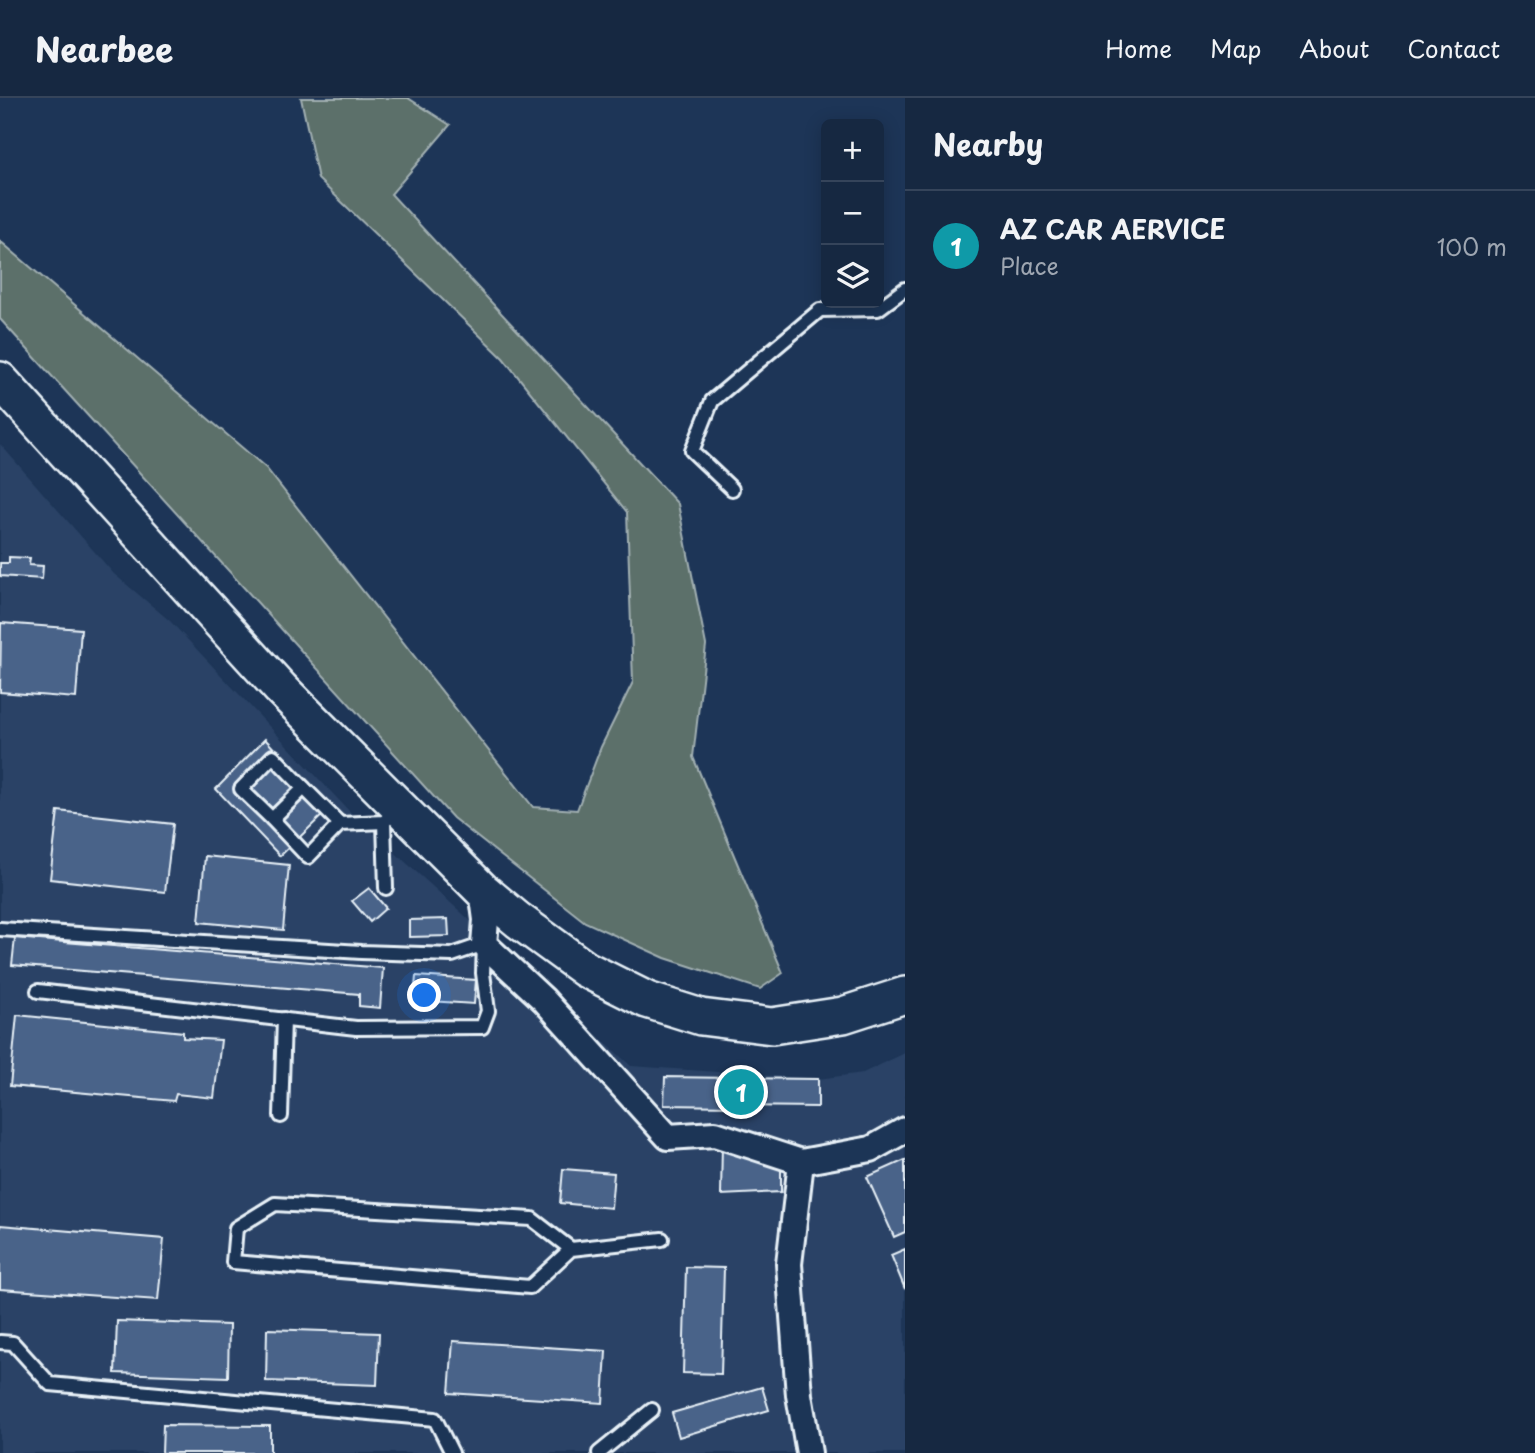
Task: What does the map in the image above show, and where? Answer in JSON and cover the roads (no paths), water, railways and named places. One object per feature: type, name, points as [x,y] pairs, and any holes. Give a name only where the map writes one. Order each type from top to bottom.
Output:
[{"type":"main road","points":[[0,380],[392,815],[482,890],[585,969],[647,1000],[701,1017],[772,1026],[843,1015],[905,995]]},
{"type":"street","points":[[482,890],[486,920],[484,944],[544,1000],[668,1137],[715,1134],[801,1162],[871,1149],[905,1130]]},
{"type":"street","points":[[801,1162],[789,1264],[800,1395],[809,1453]]},
{"type":"lane","points":[[732,489],[692,451],[712,401],[820,310],[878,309],[905,289]]},
{"type":"lane","points":[[340,824],[273,757],[241,789],[307,857],[340,824],[392,815],[386,888]]},
{"type":"lane","points":[[272,819],[304,788]]},
{"type":"lane","points":[[0,929],[452,955],[484,944],[483,973],[488,1011],[482,1027],[356,1028],[38,991]]},
{"type":"lane","points":[[281,1116],[284,1019]]},
{"type":"lane","points":[[571,1249],[532,1219],[275,1204],[236,1228],[233,1262],[530,1287],[571,1249],[662,1239]]},
{"type":"lane","points":[[0,1342],[13,1343],[50,1384],[435,1419],[452,1453]]},
{"type":"lane","points":[[599,1453],[652,1410]]},
{"type":"place","name":"AZ CAR AERVICE","points":[[741,1092]]}]
